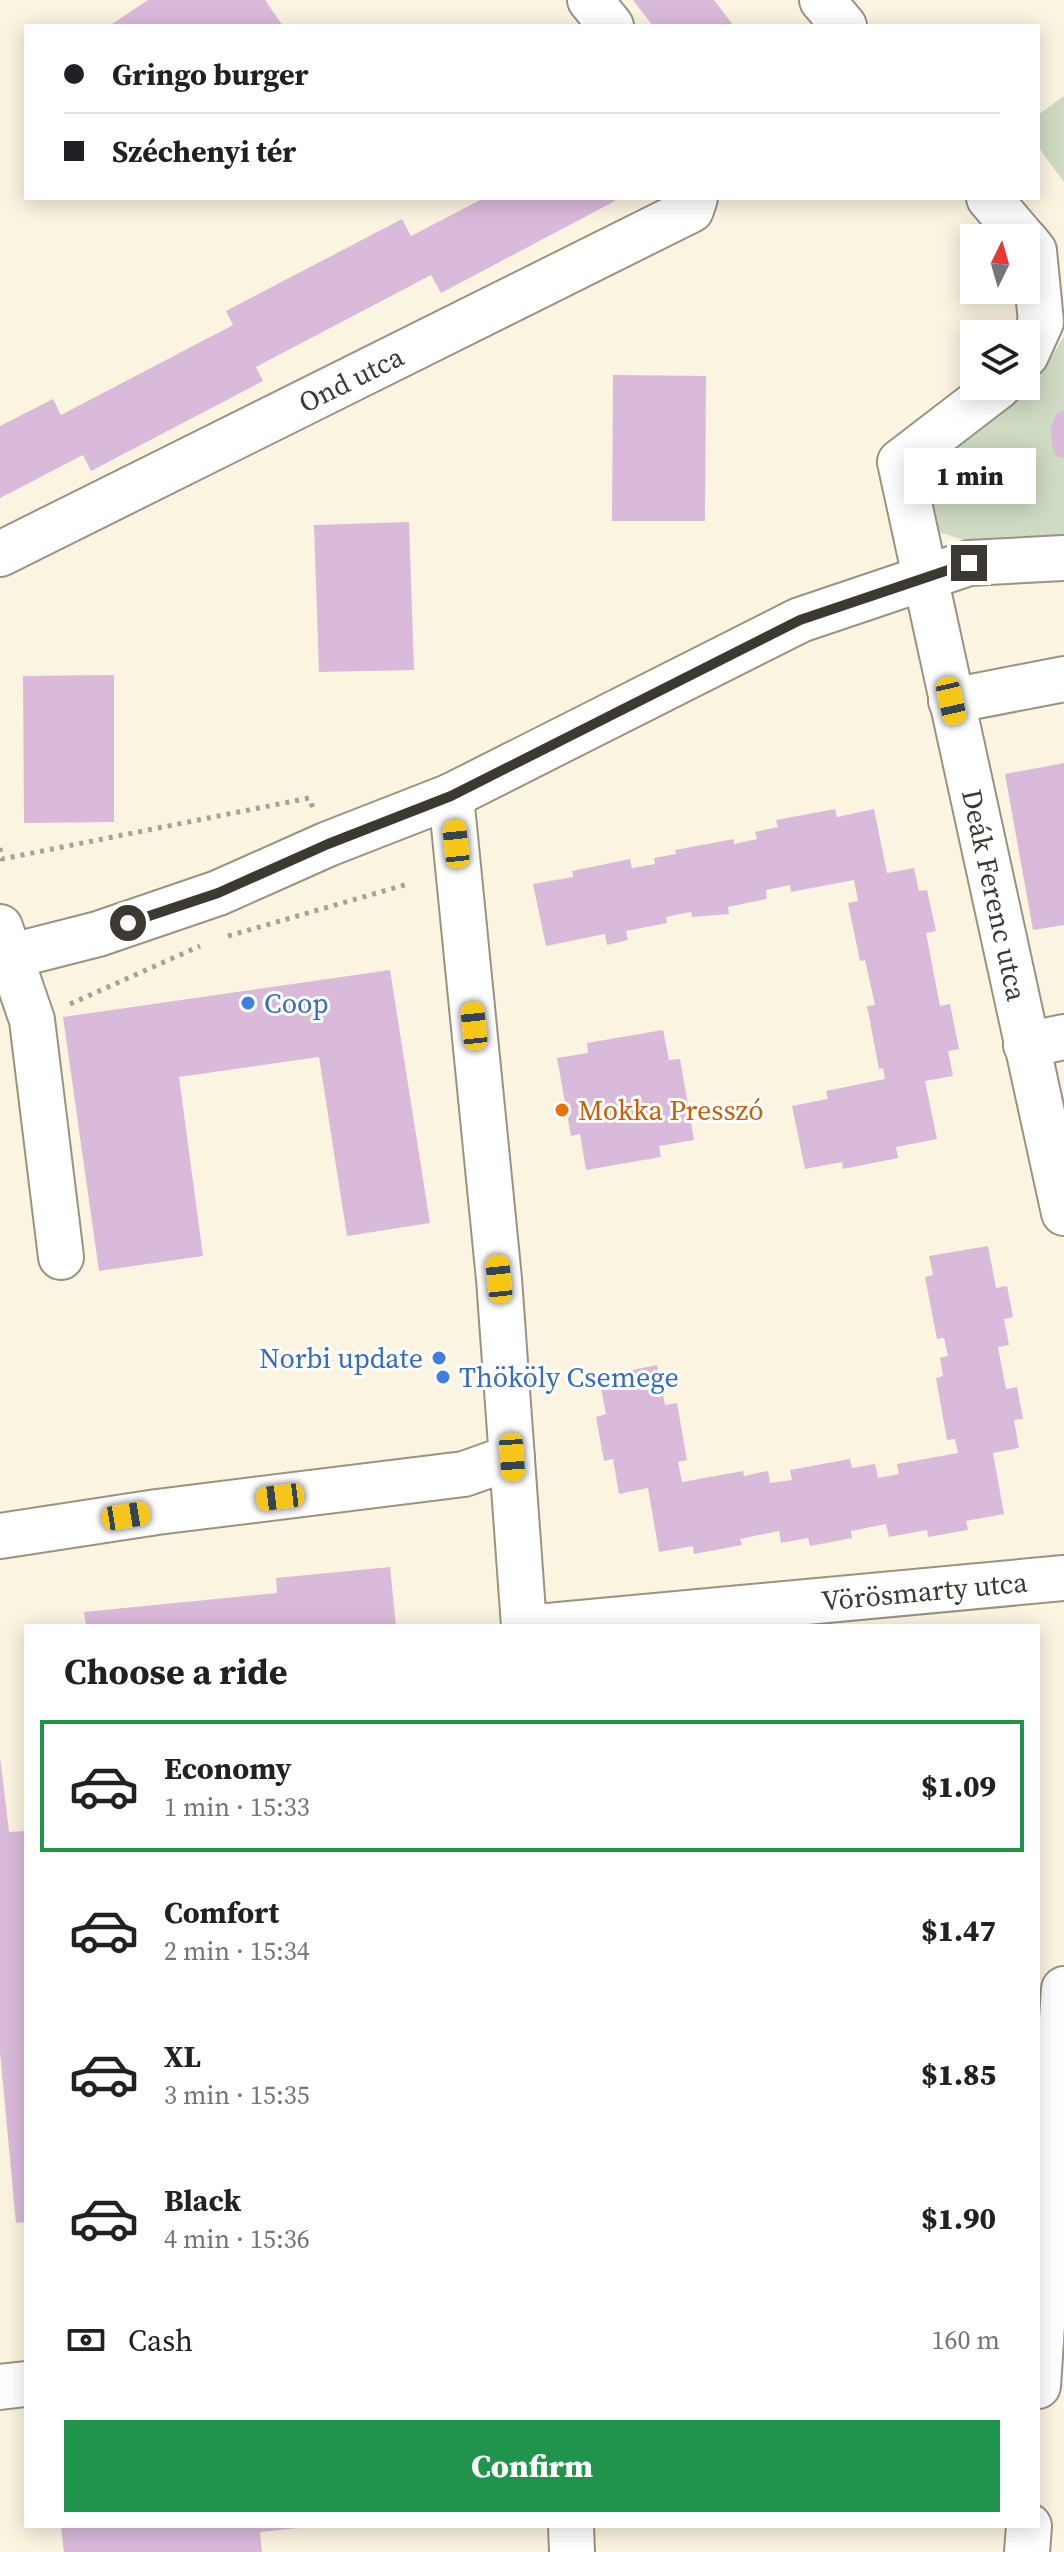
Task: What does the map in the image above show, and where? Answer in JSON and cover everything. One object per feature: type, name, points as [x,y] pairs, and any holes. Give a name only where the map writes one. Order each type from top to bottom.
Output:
[{"type":"street","points":[[590,0],[609,24]]},
{"type":"street","points":[[822,0],[842,24]]},
{"type":"street","name":"Ond utca","points":[[0,554],[691,210],[694,200]]},
{"type":"street","points":[[991,200],[1011,224]]},
{"type":"street","points":[[1039,304],[1040,324]]},
{"type":"street","name":"Deák Ferenc utca","points":[[981,400],[900,462],[951,701],[1045,1041],[1064,1213]]},
{"type":"street","points":[[61,1257],[32,1020],[3,948],[98,934],[218,893],[328,844],[451,796],[800,620],[969,563],[1064,558]]},
{"type":"street","points":[[951,701],[1064,679]]},
{"type":"street","points":[[451,796],[499,1279],[524,1624]]},
{"type":"street","points":[[0,1536],[157,1512],[464,1474],[512,1457]]},
{"type":"street","name":"Vörösmarty utca","points":[[570,1624],[1064,1578]]},
{"type":"street","points":[[1040,2355],[1064,1989]]},
{"type":"street","points":[[0,2387],[24,2384]]},
{"type":"street","points":[[571,2528],[572,2552]]},
{"type":"street","points":[[1027,2552],[1029,2528]]},
{"type":"path","points":[[0,848],[2,859],[309,798],[328,844]]},
{"type":"path","points":[[223,938],[408,884]]},
{"type":"path","points":[[32,1020],[209,942]]},
{"type":"green space","points":[[1064,96],[1064,182],[1040,150],[1040,114]]},
{"type":"green space","points":[[1064,336],[1064,535],[979,545],[936,531],[926,493],[937,459],[1005,400],[1040,400],[1040,369],[1049,361]]},
{"type":"building","points":[[148,0],[265,0],[282,24],[112,24]]},
{"type":"building","points":[[633,0],[714,0],[732,24],[651,24]]},
{"type":"building","points":[[480,200],[615,201],[441,293],[431,275],[256,367],[263,381],[91,471],[83,455],[0,498],[0,426],[53,399],[61,415],[233,325],[226,311],[402,219],[411,236]]},
{"type":"building","points":[[613,375],[706,376],[705,521],[612,521]]},
{"type":"building","points":[[1064,411],[1064,458],[1056,456],[1051,428],[1056,414]]},
{"type":"building","points":[[409,522],[414,670],[319,672],[314,525]]},
{"type":"building","points":[[114,675],[114,822],[24,823],[23,676]]},
{"type":"building","points":[[1064,763],[1064,925],[1033,930],[1005,774]]},
{"type":"building","points":[[835,809],[837,817],[874,809],[887,873],[914,868],[919,891],[927,890],[936,931],[926,933],[940,1006],[950,1004],[959,1049],[948,1051],[953,1076],[925,1081],[937,1139],[896,1147],[898,1158],[843,1169],[842,1162],[805,1169],[792,1106],[828,1099],[826,1091],[885,1079],[883,1068],[879,1069],[867,1006],[875,1005],[865,960],[860,961],[848,903],[858,901],[854,880],[791,892],[790,885],[766,890],[767,899],[728,907],[729,914],[692,917],[691,912],[666,917],[667,923],[626,931],[628,940],[607,945],[605,934],[546,946],[533,884],[573,877],[572,871],[630,859],[632,868],[655,864],[654,858],[676,854],[675,850],[734,839],[734,844],[757,839],[755,832],[778,827],[776,820]]},
{"type":"building","points":[[390,970],[430,1223],[347,1236],[319,1057],[179,1077],[203,1256],[99,1271],[63,1017]]},
{"type":"building","points":[[663,1030],[669,1060],[680,1059],[694,1140],[659,1146],[661,1157],[586,1170],[580,1134],[571,1136],[557,1058],[588,1053],[587,1043]]},
{"type":"building","points":[[988,1246],[996,1288],[1007,1286],[1013,1317],[1004,1319],[1009,1345],[998,1347],[1006,1389],[1017,1387],[1023,1419],[1014,1420],[1019,1448],[993,1453],[1004,1514],[966,1521],[968,1530],[928,1537],[927,1530],[889,1537],[886,1524],[851,1531],[852,1538],[810,1546],[808,1538],[781,1543],[779,1531],[740,1539],[742,1545],[694,1554],[693,1546],[659,1552],[648,1488],[619,1494],[613,1459],[604,1461],[596,1417],[606,1414],[599,1377],[657,1365],[665,1405],[677,1403],[687,1460],[678,1462],[682,1482],[743,1471],[744,1476],[768,1471],[770,1483],[792,1480],[790,1470],[850,1459],[852,1468],[875,1464],[878,1478],[899,1474],[897,1464],[958,1453],[955,1439],[947,1440],[936,1378],[943,1376],[940,1358],[948,1356],[944,1338],[937,1339],[925,1277],[933,1275],[929,1256]]},
{"type":"building","points":[[390,1567],[396,1624],[86,1624],[84,1612],[277,1593],[276,1578]]},
{"type":"building","points":[[0,1756],[9,1832],[24,1831],[24,2222],[16,2223],[0,2052]]},
{"type":"building","points":[[61,2528],[298,2528],[260,2532],[262,2552],[64,2552]]},
{"type":"place","name":"Coop","points":[[248,1003]]},
{"type":"place","name":"Mokka Presszó","points":[[562,1110]]},
{"type":"place","name":"Norbi update","points":[[439,1358]]},
{"type":"place","name":"Thököly Csemege","points":[[443,1377]]},
{"type":"route","points":[[128,923],[218,893],[328,844],[451,796],[800,620],[969,563]]}]
